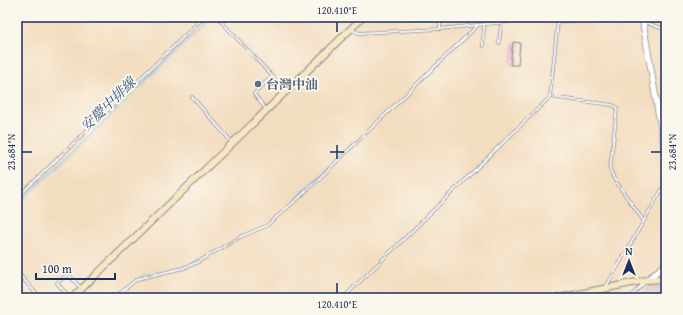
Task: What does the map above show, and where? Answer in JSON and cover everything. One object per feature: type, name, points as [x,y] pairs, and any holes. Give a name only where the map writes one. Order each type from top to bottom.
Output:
[{"type":"main road","points":[[71,298],[363,17]]},
{"type":"main road","points":[[558,298],[647,280],[666,279]]},
{"type":"street","points":[[642,19],[666,158]]},
{"type":"street","points":[[647,280],[666,264]]},
{"type":"lane","points":[[17,198],[204,17]]},
{"type":"lane","points":[[217,17],[284,93]]},
{"type":"lane","points":[[440,17],[440,29]]},
{"type":"lane","points":[[350,29],[359,34],[501,24],[553,17],[558,20],[572,22],[586,17]]},
{"type":"lane","points":[[620,17],[642,19],[666,30]]},
{"type":"lane","points":[[343,298],[550,97],[558,20]]},
{"type":"lane","points":[[499,43],[501,24]]},
{"type":"lane","points":[[483,46],[484,25]]},
{"type":"lane","points":[[114,298],[138,279],[183,268],[196,263],[240,237],[266,226],[346,153],[477,26]]},
{"type":"lane","points":[[266,110],[254,94],[268,80],[284,93]]},
{"type":"lane","points":[[192,97],[232,142]]},
{"type":"lane","points":[[550,97],[613,105],[617,108],[610,168],[614,179],[643,220]]},
{"type":"lane","points":[[606,288],[643,220],[666,182]]},
{"type":"lane","points":[[17,272],[40,298]]},
{"type":"lane","points":[[71,298],[57,282],[68,274],[82,288]]},
{"type":"lane","points":[[629,298],[647,280]]},
{"type":"shaded area","points":[[666,285],[666,298],[639,298],[647,286]]},
{"type":"building","points":[[513,42],[520,43],[518,65],[510,65]]},
{"type":"waterway","name":"安慶中排線","points":[[17,205],[212,17]]},
{"type":"waterway","points":[[296,199],[355,142]]},
{"type":"waterway","points":[[193,263],[200,259]]},
{"type":"waterway","points":[[178,268],[186,266]]},
{"type":"waterway","points":[[141,277],[161,272]]},
{"type":"place","name":"台灣中油","points":[[258,84]]}]
